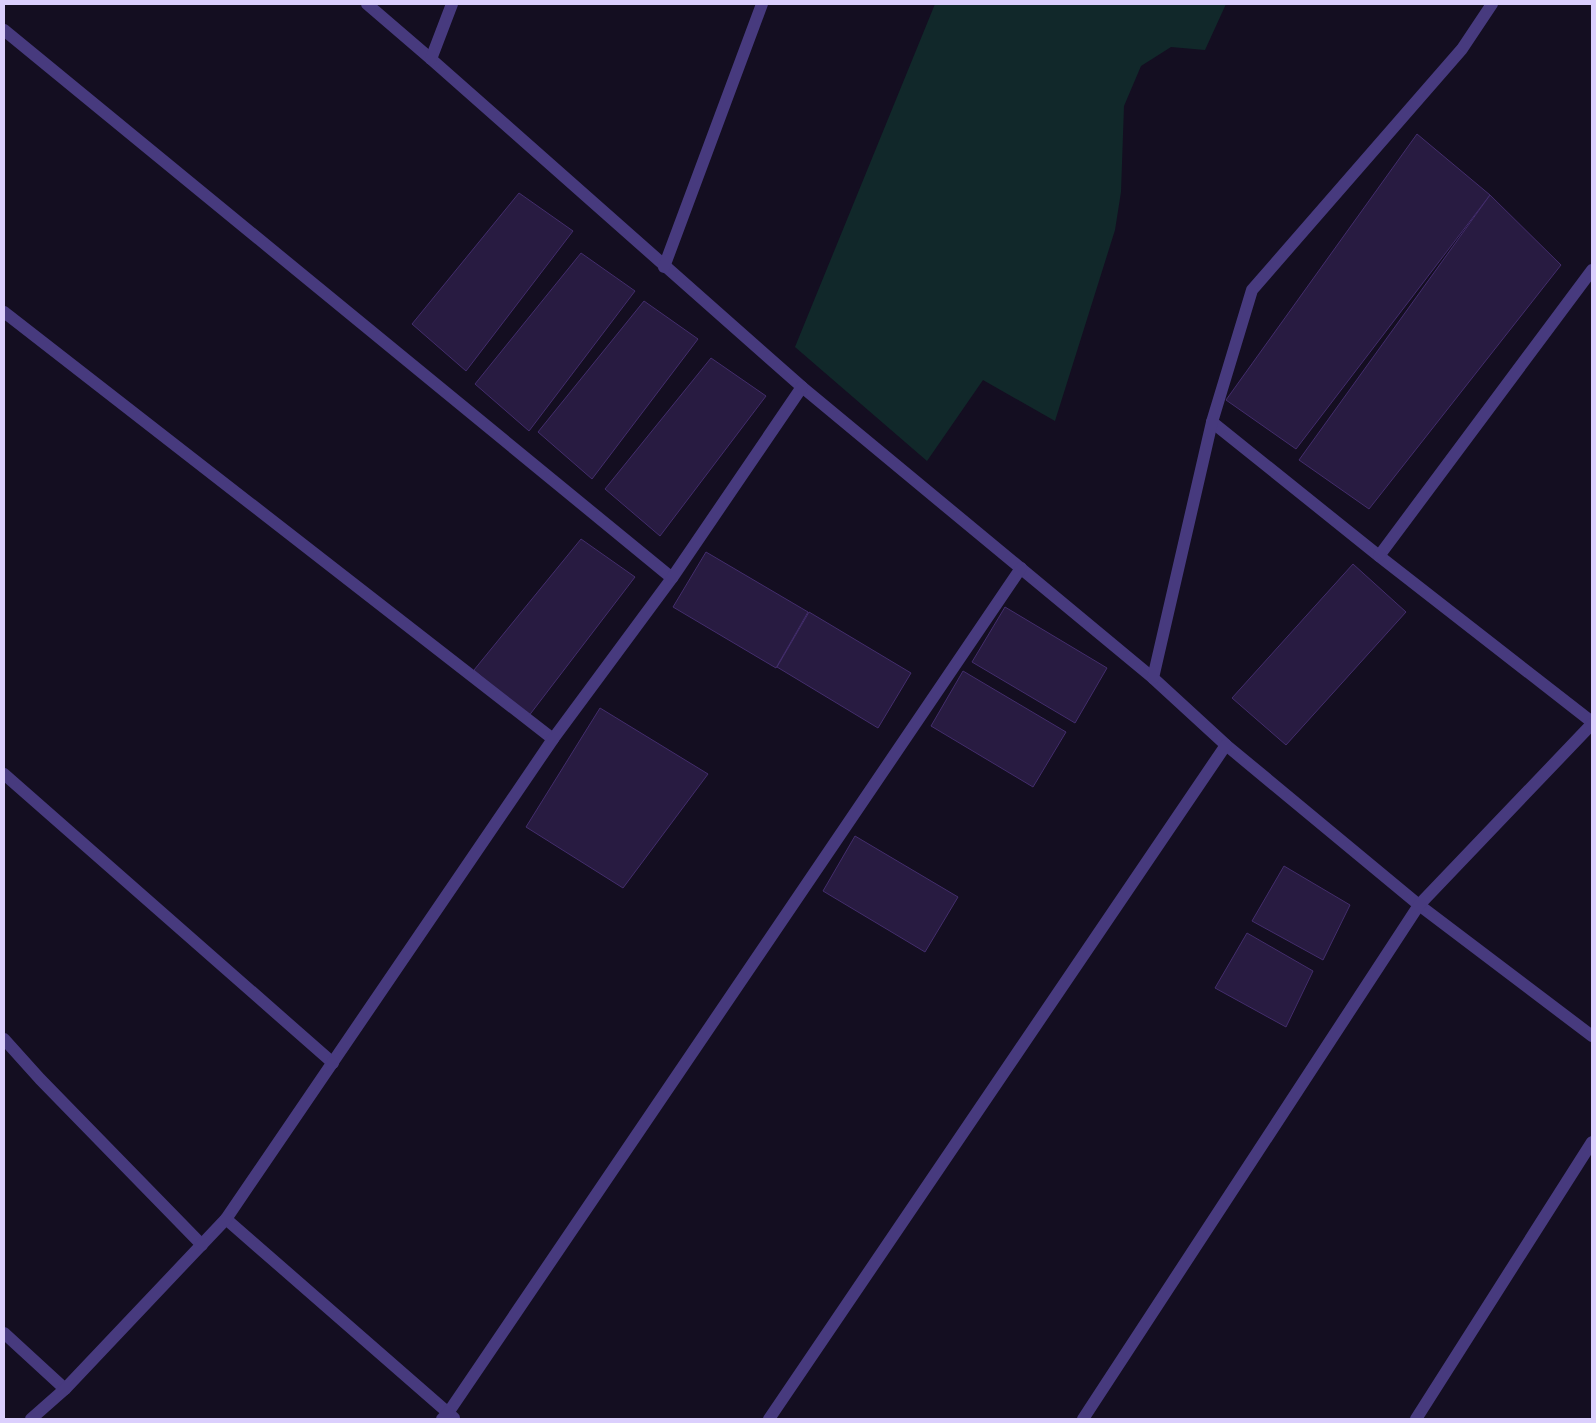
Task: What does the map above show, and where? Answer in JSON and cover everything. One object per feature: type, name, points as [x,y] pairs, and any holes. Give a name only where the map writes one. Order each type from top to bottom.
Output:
[{"type":"street","points":[[367,4],[802,387],[1153,678],[1226,745],[1419,905],[1592,1036]]},
{"type":"street","points":[[431,59],[452,4]]},
{"type":"street","points":[[664,267],[762,4]]},
{"type":"street","points":[[1153,678],[1212,422],[1252,290],[1462,49],[1492,4]]},
{"type":"street","points":[[4,30],[672,578]]},
{"type":"street","points":[[1379,556],[1592,270]]},
{"type":"street","points":[[4,312],[553,739]]},
{"type":"street","points":[[31,1419],[64,1389],[226,1219],[553,739],[672,578],[802,387]]},
{"type":"street","points":[[1083,1419],[1419,905],[1592,723],[1212,422]]},
{"type":"street","points":[[226,1219],[448,1417],[1020,568]]},
{"type":"street","points":[[770,1419],[1226,745]]},
{"type":"street","points":[[4,774],[334,1063]]},
{"type":"street","points":[[4,1039],[40,1079],[202,1245]]},
{"type":"street","points":[[1416,1419],[1592,1142]]},
{"type":"street","points":[[4,1333],[64,1389]]},
{"type":"green space","points":[[935,4],[1226,4],[1205,50],[1171,47],[1141,66],[1124,106],[1121,192],[1115,230],[1055,421],[983,380],[927,461],[795,347]]},
{"type":"building","points":[[1417,134],[1490,195],[1296,449],[1226,400]]},
{"type":"building","points":[[519,193],[573,231],[466,371],[412,324]]},
{"type":"building","points":[[1490,195],[1561,265],[1369,509],[1299,460]]},
{"type":"building","points":[[581,253],[635,291],[529,431],[475,384]]},
{"type":"building","points":[[644,301],[698,339],[592,479],[538,432]]},
{"type":"building","points":[[711,358],[766,396],[660,536],[605,489]]},
{"type":"building","points":[[581,539],[635,577],[528,717],[474,670]]},
{"type":"building","points":[[706,552],[808,612],[776,668],[673,607]]},
{"type":"building","points":[[1353,564],[1406,612],[1286,745],[1232,698]]},
{"type":"building","points":[[1005,607],[1107,668],[1075,723],[972,662]]},
{"type":"building","points":[[809,612],[911,673],[878,728],[777,667]]},
{"type":"building","points":[[963,671],[1066,732],[1033,787],[931,726]]},
{"type":"building","points":[[600,708],[708,774],[623,888],[526,827]]},
{"type":"building","points":[[855,836],[958,897],[925,952],[823,891]]},
{"type":"building","points":[[1284,866],[1350,905],[1323,960],[1252,921]]},
{"type":"building","points":[[1247,933],[1313,971],[1286,1027],[1215,988]]}]
